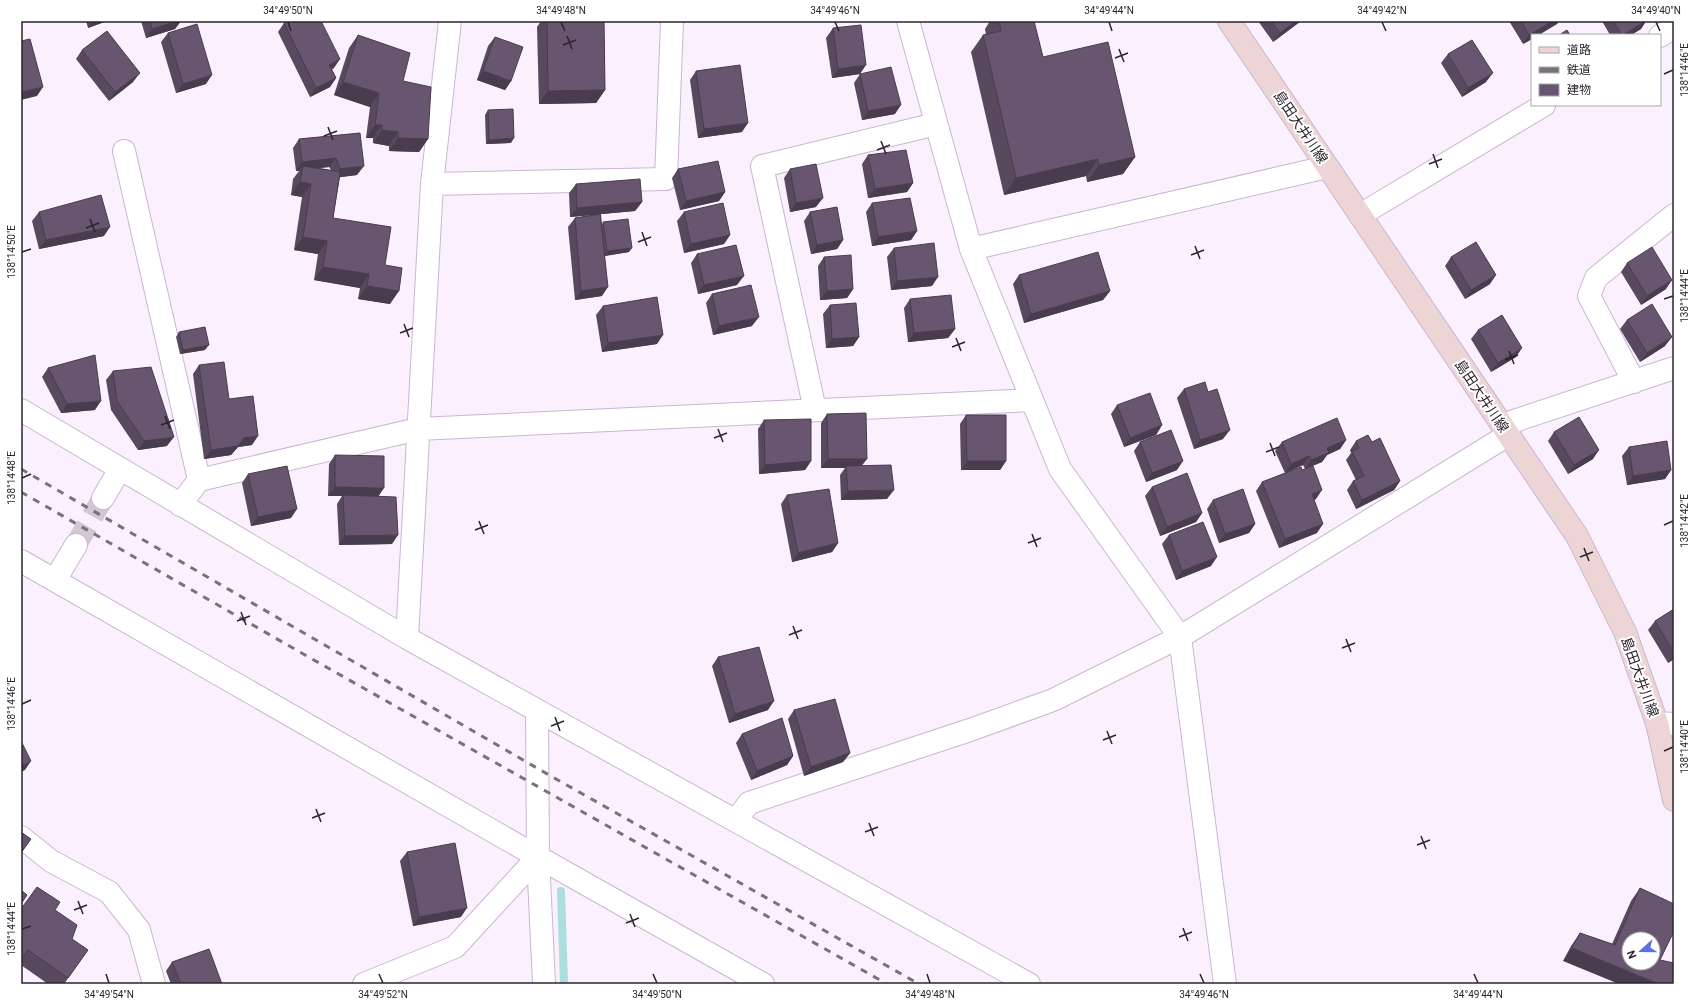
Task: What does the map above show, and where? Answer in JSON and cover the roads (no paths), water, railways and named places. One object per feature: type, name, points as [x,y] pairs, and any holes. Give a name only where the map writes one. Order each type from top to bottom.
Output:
[{"type":"main road","name":"島田大井川線","points":[[1229,21],[1577,536],[1625,632],[1666,723],[1674,800]]},
{"type":"street","points":[[407,638],[432,184],[450,21]]},
{"type":"street","points":[[432,184],[666,179],[672,21]]},
{"type":"street","points":[[908,21],[971,249],[1060,469],[1180,637],[1225,984]]},
{"type":"street","points":[[1661,35],[1674,27]]},
{"type":"street","points":[[1360,215],[1542,106]]},
{"type":"street","points":[[815,410],[762,166],[936,124]]},
{"type":"street","points":[[124,151],[198,480]]},
{"type":"street","points":[[971,249],[1327,167]]},
{"type":"street","points":[[1634,382],[1589,296],[1596,278],[1674,215]]},
{"type":"street","points":[[736,820],[749,803],[970,730],[1053,700],[1180,637],[1505,430],[1634,382],[1673,371]]},
{"type":"street","points":[[180,505],[198,480],[418,429],[1032,400]]},
{"type":"street","points":[[21,410],[407,638],[1028,984]]},
{"type":"street","points":[[103,498],[120,469]]},
{"type":"street","points":[[56,580],[76,546]]},
{"type":"street","points":[[21,561],[763,984]]},
{"type":"street","points":[[538,711],[538,857],[544,984]]},
{"type":"street","points":[[21,837],[51,861],[109,892],[139,930],[154,984]]},
{"type":"street","points":[[364,984],[455,947],[538,857]]},
{"type":"waterway","points":[[561,891],[564,984]]},
{"type":"tunnel","points":[[76,545],[103,498]]},
{"type":"railway","points":[[21,469],[549,775],[919,984]]},
{"type":"railway","points":[[21,492],[305,655],[887,984]]}]
